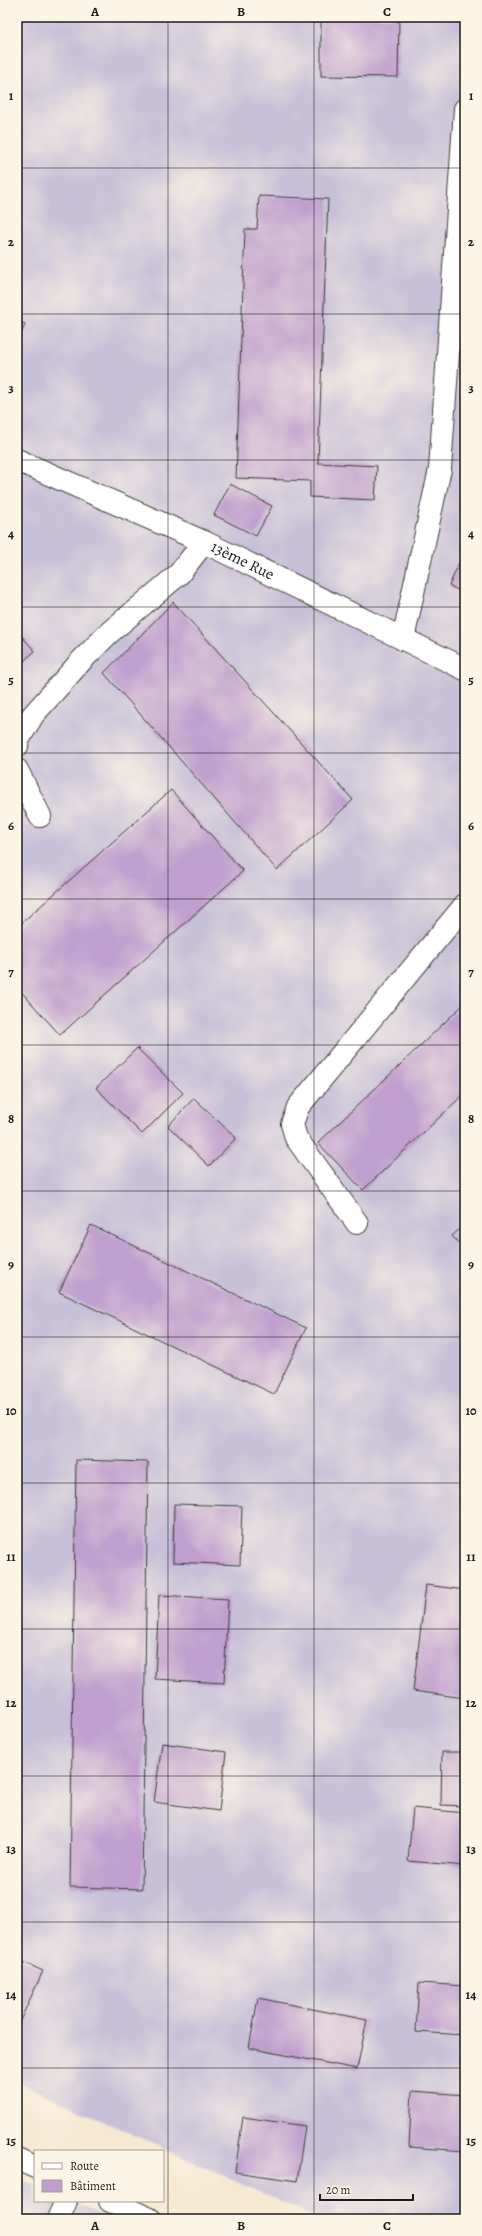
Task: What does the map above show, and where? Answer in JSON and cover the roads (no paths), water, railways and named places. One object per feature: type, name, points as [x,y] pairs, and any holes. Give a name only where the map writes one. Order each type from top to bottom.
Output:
[{"type":"street","points":[[403,639],[440,469],[465,109]]},
{"type":"street","name":"13ème Rue","points":[[17,460],[204,542],[465,669]]},
{"type":"street","points":[[17,746],[18,740],[33,715],[82,660],[110,632],[179,574],[204,542]]},
{"type":"street","points":[[17,770],[40,816]]},
{"type":"street","points":[[358,1224],[296,1138],[292,1124],[298,1107],[465,905]]},
{"type":"street","points":[[17,2159],[34,2167]]},
{"type":"street","points":[[58,2219],[66,2202]]},
{"type":"street","points":[[112,2202],[150,2219]]}]
